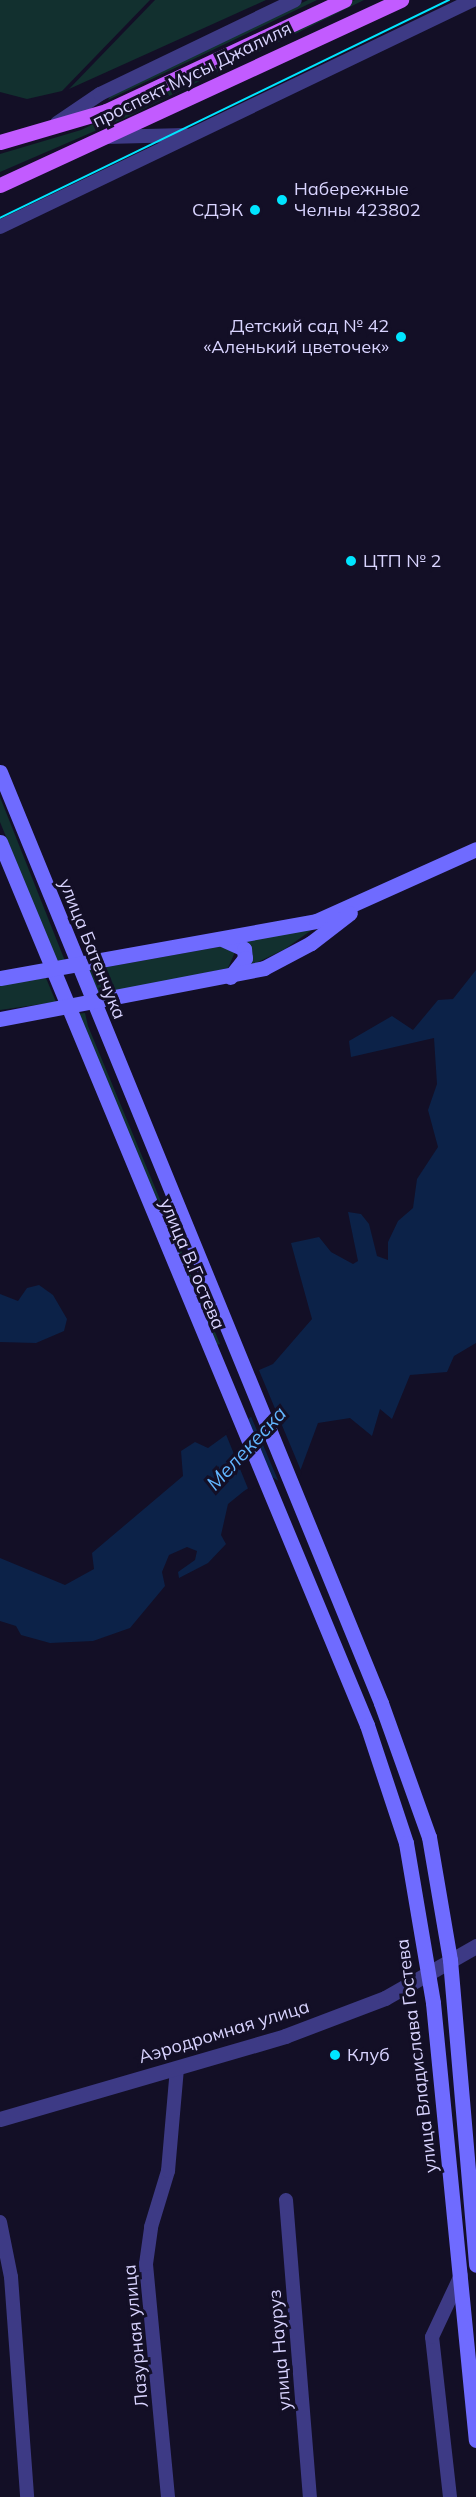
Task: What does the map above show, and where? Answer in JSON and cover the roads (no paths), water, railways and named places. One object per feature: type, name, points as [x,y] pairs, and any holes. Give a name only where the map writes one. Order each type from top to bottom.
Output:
[{"type":"main road","name":"проспект Мусы Джалиля","points":[[0,142],[45,132],[106,111],[344,0]]},
{"type":"main road","name":"проспект Мусы Джалиля","points":[[0,185],[401,0]]},
{"type":"main road","name":"улица Батенчука","points":[[0,772],[148,1141]]},
{"type":"main road","points":[[0,842],[68,1009]]},
{"type":"main road","points":[[0,978],[224,940],[316,921],[476,849]]},
{"type":"main road","points":[[0,1019],[68,1009],[227,979],[291,955],[370,898]]},
{"type":"main road","points":[[224,940],[239,944],[245,958],[227,979]]},
{"type":"main road","name":"улица В.Гостева","points":[[68,1009],[74,1030],[274,1512]]},
{"type":"main road","name":"улица В.Гостева","points":[[148,1141],[298,1503]]},
{"type":"main road","name":"улица Владислава Гостева","points":[[298,1503],[381,1702],[429,1837],[450,1960],[476,2265]]},
{"type":"main road","name":"улица Владислава Гостева","points":[[274,1512],[371,1736],[406,1843],[429,1972],[462,2273],[476,2440]]},
{"type":"street","points":[[45,132],[100,94],[295,0]]},
{"type":"street","points":[[0,227],[472,0]]},
{"type":"street","points":[[106,137],[195,134]]},
{"type":"street","name":"Аэродромная улица","points":[[0,2119],[177,2068],[385,1998],[476,1946]]},
{"type":"street","name":"Лазурная улица","points":[[168,2497],[146,2264],[151,2227],[168,2171],[177,2068]]},
{"type":"street","name":"улица Науруз","points":[[286,2200],[310,2497]]},
{"type":"street","points":[[0,2222],[11,2277],[27,2497]]},
{"type":"street","points":[[450,2497],[432,2337],[462,2273]]},
{"type":"water","name":"Мелекеска","points":[[476,970],[476,1343],[454,1356],[447,1372],[410,1375],[392,1419],[380,1409],[372,1436],[350,1418],[318,1423],[293,1490],[269,1475],[228,1504],[221,1535],[226,1544],[208,1563],[179,1578],[178,1572],[195,1560],[197,1551],[187,1547],[169,1555],[162,1572],[165,1586],[130,1628],[93,1641],[50,1643],[21,1635],[16,1626],[0,1621],[0,1558],[65,1585],[94,1569],[92,1553],[183,1476],[181,1451],[195,1442],[208,1448],[259,1411],[241,1378],[273,1364],[312,1319],[291,1243],[319,1237],[331,1252],[353,1264],[358,1261],[348,1212],[361,1214],[369,1224],[377,1256],[388,1260],[388,1242],[398,1221],[413,1208],[417,1179],[438,1147],[428,1110],[437,1084],[434,1038],[351,1057],[349,1041],[392,1016],[413,1030],[438,1000],[453,999]]},
{"type":"water","points":[[39,1285],[53,1295],[67,1319],[64,1331],[36,1343],[0,1342],[0,1294],[18,1301],[27,1288]]},
{"type":"tram line","points":[[0,218],[449,0]]},
{"type":"place","name":"Набережные Челны 423802","points":[[282,200]]},
{"type":"place","name":"СДЭК","points":[[255,210]]},
{"type":"place","name":"Детский сад № 42 «Аленький цветочек»","points":[[401,337]]},
{"type":"place","name":"ЦТП № 2","points":[[351,561]]},
{"type":"place","name":"Клуб","points":[[335,2055]]}]
